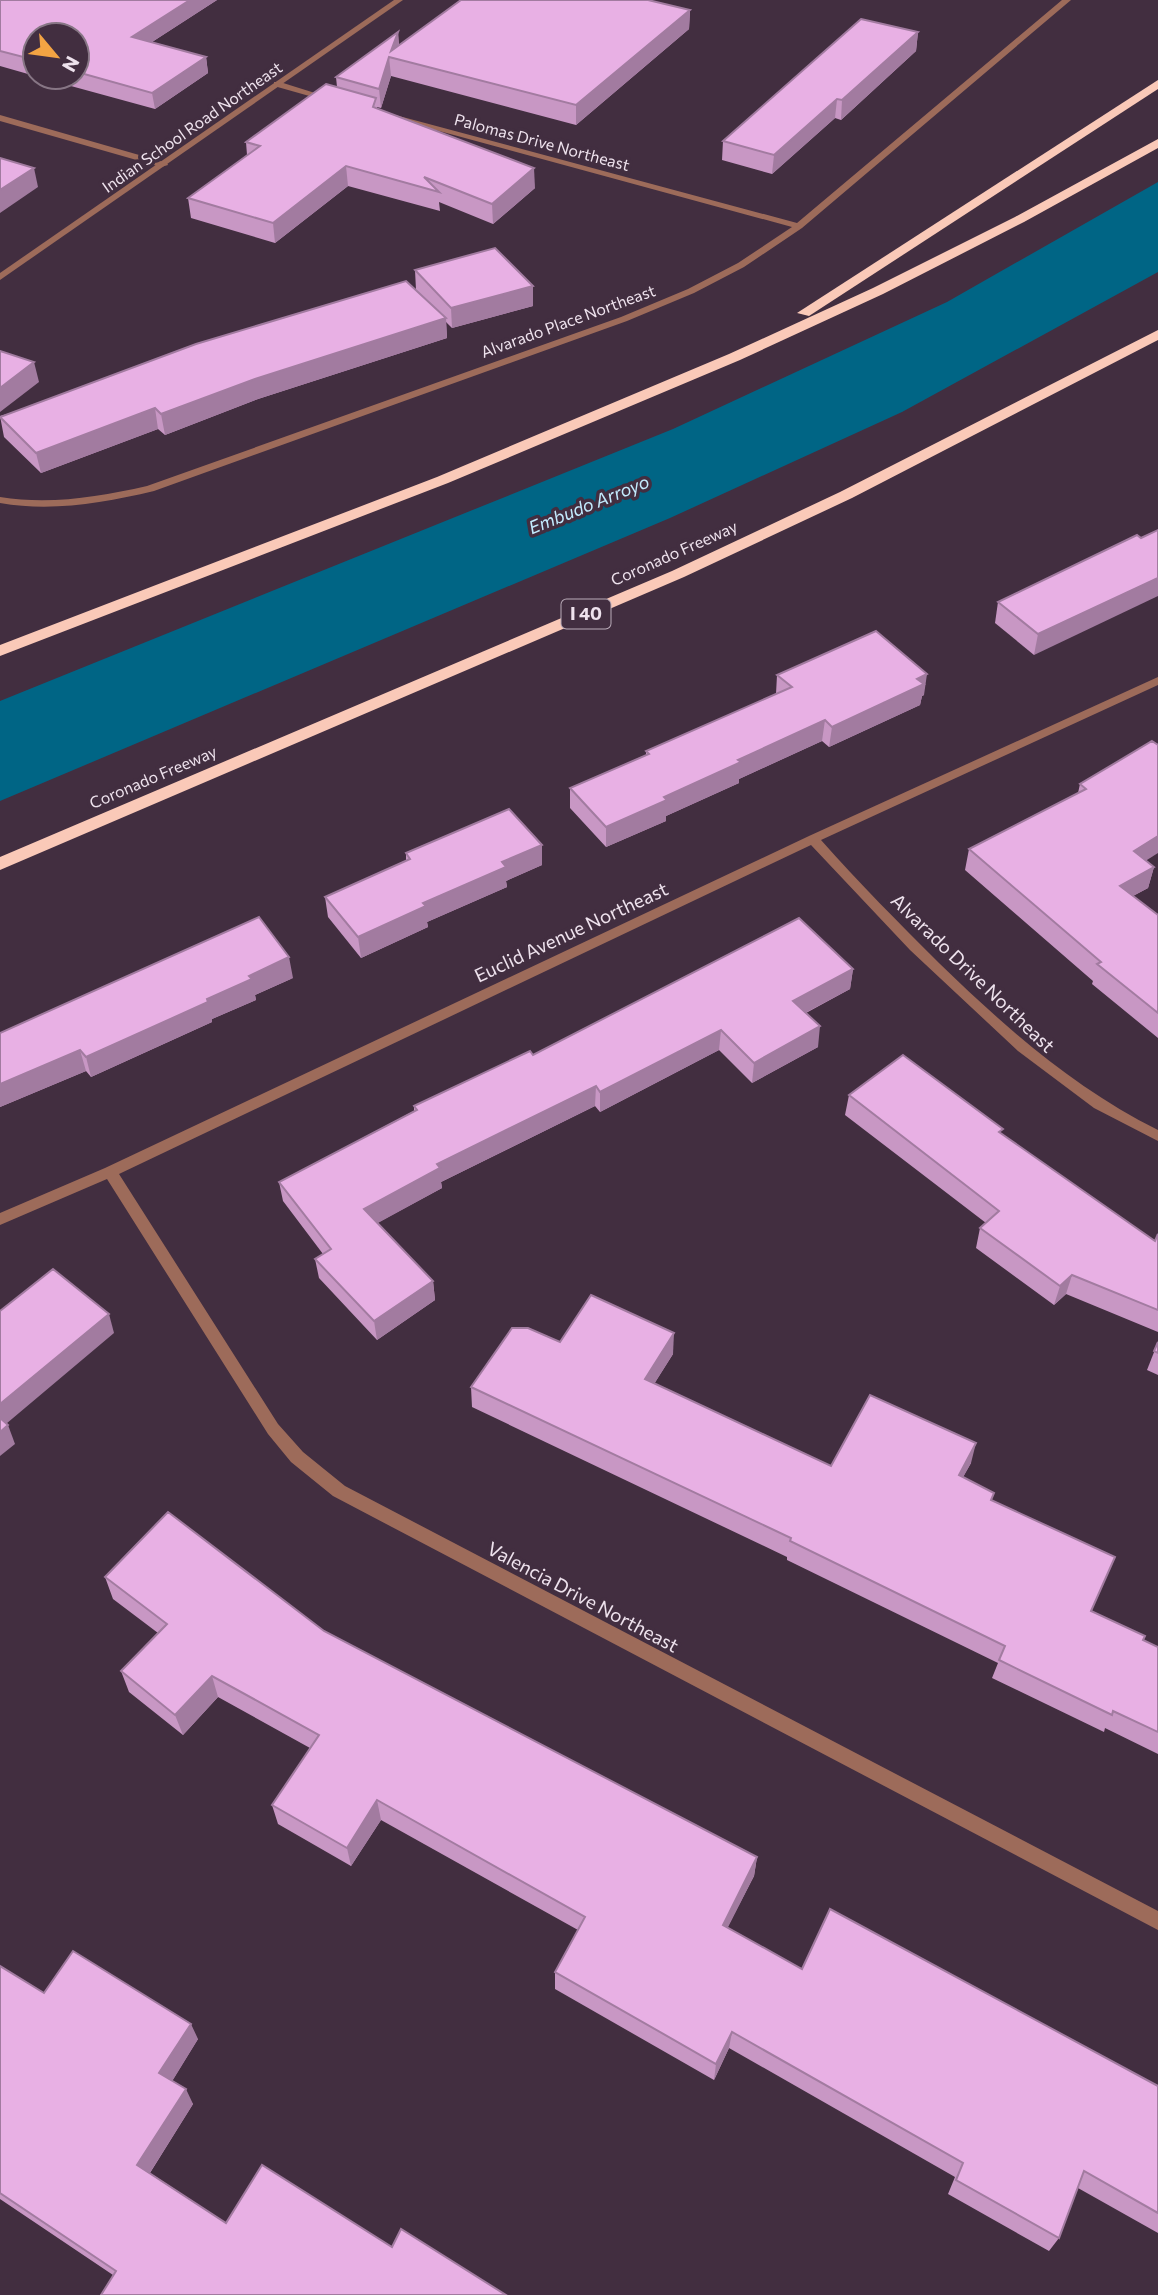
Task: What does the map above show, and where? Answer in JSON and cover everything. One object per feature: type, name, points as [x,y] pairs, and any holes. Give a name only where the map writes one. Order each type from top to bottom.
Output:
[{"type":"highway","points":[[735,358],[1158,84]]},
{"type":"highway","points":[[0,651],[434,485],[735,358],[940,261],[1082,187],[1158,143]]},
{"type":"highway","name":"Coronado Freeway","points":[[0,864],[678,574],[846,495],[1158,334]]},
{"type":"street","name":"Indian School Road Northeast","points":[[0,277],[399,0]]},
{"type":"street","name":"Alvarado Place Northeast","points":[[0,500],[16,504],[79,503],[150,489],[624,319],[691,291],[741,265],[799,226],[1068,0]]},
{"type":"street","points":[[277,84],[338,101]]},
{"type":"street","name":"Palomas Drive Northeast","points":[[378,112],[799,226]]},
{"type":"street","points":[[0,118],[164,165]]},
{"type":"street","name":"Euclid Avenue Northeast","points":[[0,1219],[110,1172],[813,839],[1158,681]]},
{"type":"street","name":"Alvarado Drive Northeast","points":[[813,839],[854,886],[1029,1056],[1082,1096],[1158,1136]]},
{"type":"street","name":"Valencia Drive Northeast","points":[[110,1172],[273,1429],[297,1457],[339,1491],[1158,1921]]},
{"type":"water","name":"Embudo Arroyo","points":[[1158,182],[1158,272],[902,412],[670,518],[0,801],[0,701],[673,429],[947,302]]},
{"type":"building","points":[[0,0],[190,0],[132,37],[206,57],[152,93],[91,76],[91,21],[21,21],[21,56],[0,51]]},
{"type":"building","points":[[461,0],[648,0],[690,10],[576,105],[389,57],[379,89],[336,77],[398,32],[391,51]]},
{"type":"building","points":[[861,19],[918,32],[842,100],[837,99],[774,155],[723,141]]},
{"type":"building","points":[[326,84],[376,98],[373,107],[534,168],[492,204],[424,177],[439,192],[346,166],[273,223],[188,198],[260,146],[246,142]]},
{"type":"building","points":[[0,158],[34,168],[0,190]]},
{"type":"building","points":[[495,248],[533,286],[451,308],[415,270]]},
{"type":"building","points":[[406,281],[446,318],[255,379],[161,414],[155,408],[36,453],[0,417],[196,344]]},
{"type":"building","points":[[0,351],[34,362],[0,388]]},
{"type":"building","points":[[1158,530],[1158,578],[1038,634],[998,602],[1137,535],[1141,538]]},
{"type":"building","points":[[876,631],[927,674],[917,679],[924,684],[832,727],[825,720],[664,797],[667,800],[606,827],[570,788],[649,754],[646,751],[792,687],[777,675]]},
{"type":"building","points":[[1152,741],[1158,745],[1158,836],[1134,851],[1154,867],[1120,886],[1158,915],[1158,1013],[1097,964],[1101,962],[969,849],[1086,789],[1080,784]]},
{"type":"building","points":[[509,809],[542,845],[502,862],[506,867],[423,903],[426,906],[358,937],[325,897],[410,859],[406,853]]},
{"type":"building","points":[[259,917],[289,957],[249,976],[252,979],[207,999],[208,1002],[86,1057],[80,1050],[0,1084],[0,1033]]},
{"type":"building","points":[[799,918],[853,969],[793,1001],[820,1026],[754,1063],[721,1030],[600,1092],[596,1086],[437,1164],[440,1168],[364,1209],[433,1281],[374,1321],[315,1259],[331,1249],[279,1182],[417,1110],[414,1106],[530,1051],[533,1055]]},
{"type":"building","points":[[903,1055],[1003,1129],[999,1132],[1155,1241],[1158,1234],[1158,1310],[1072,1275],[1060,1286],[980,1228],[999,1211],[849,1095]]},
{"type":"building","points":[[53,1269],[109,1314],[0,1404],[0,1311]]},
{"type":"building","points":[[591,1295],[674,1333],[645,1379],[831,1466],[870,1395],[976,1443],[959,1475],[994,1493],[991,1500],[1115,1557],[1091,1611],[1145,1636],[1143,1640],[1158,1647],[1158,1732],[1113,1711],[1112,1715],[999,1660],[1005,1646],[790,1541],[791,1538],[471,1387],[512,1328],[528,1328],[560,1342]]},
{"type":"building","points":[[0,1418],[8,1425],[0,1432]]},
{"type":"building","points":[[168,1512],[324,1631],[757,1857],[723,1925],[802,1969],[830,1909],[1158,2086],[1158,2213],[1084,2171],[1059,2238],[956,2180],[963,2163],[732,2032],[716,2064],[555,1972],[585,1917],[377,1800],[347,1848],[272,1805],[319,1735],[212,1676],[175,1715],[121,1671],[167,1624],[105,1577]]},
{"type":"building","points":[[73,1951],[191,2024],[159,2073],[186,2089],[137,2165],[226,2223],[262,2165],[392,2247],[401,2229],[506,2295],[101,2295],[116,2271],[0,2193],[0,1966],[44,1993]]}]
